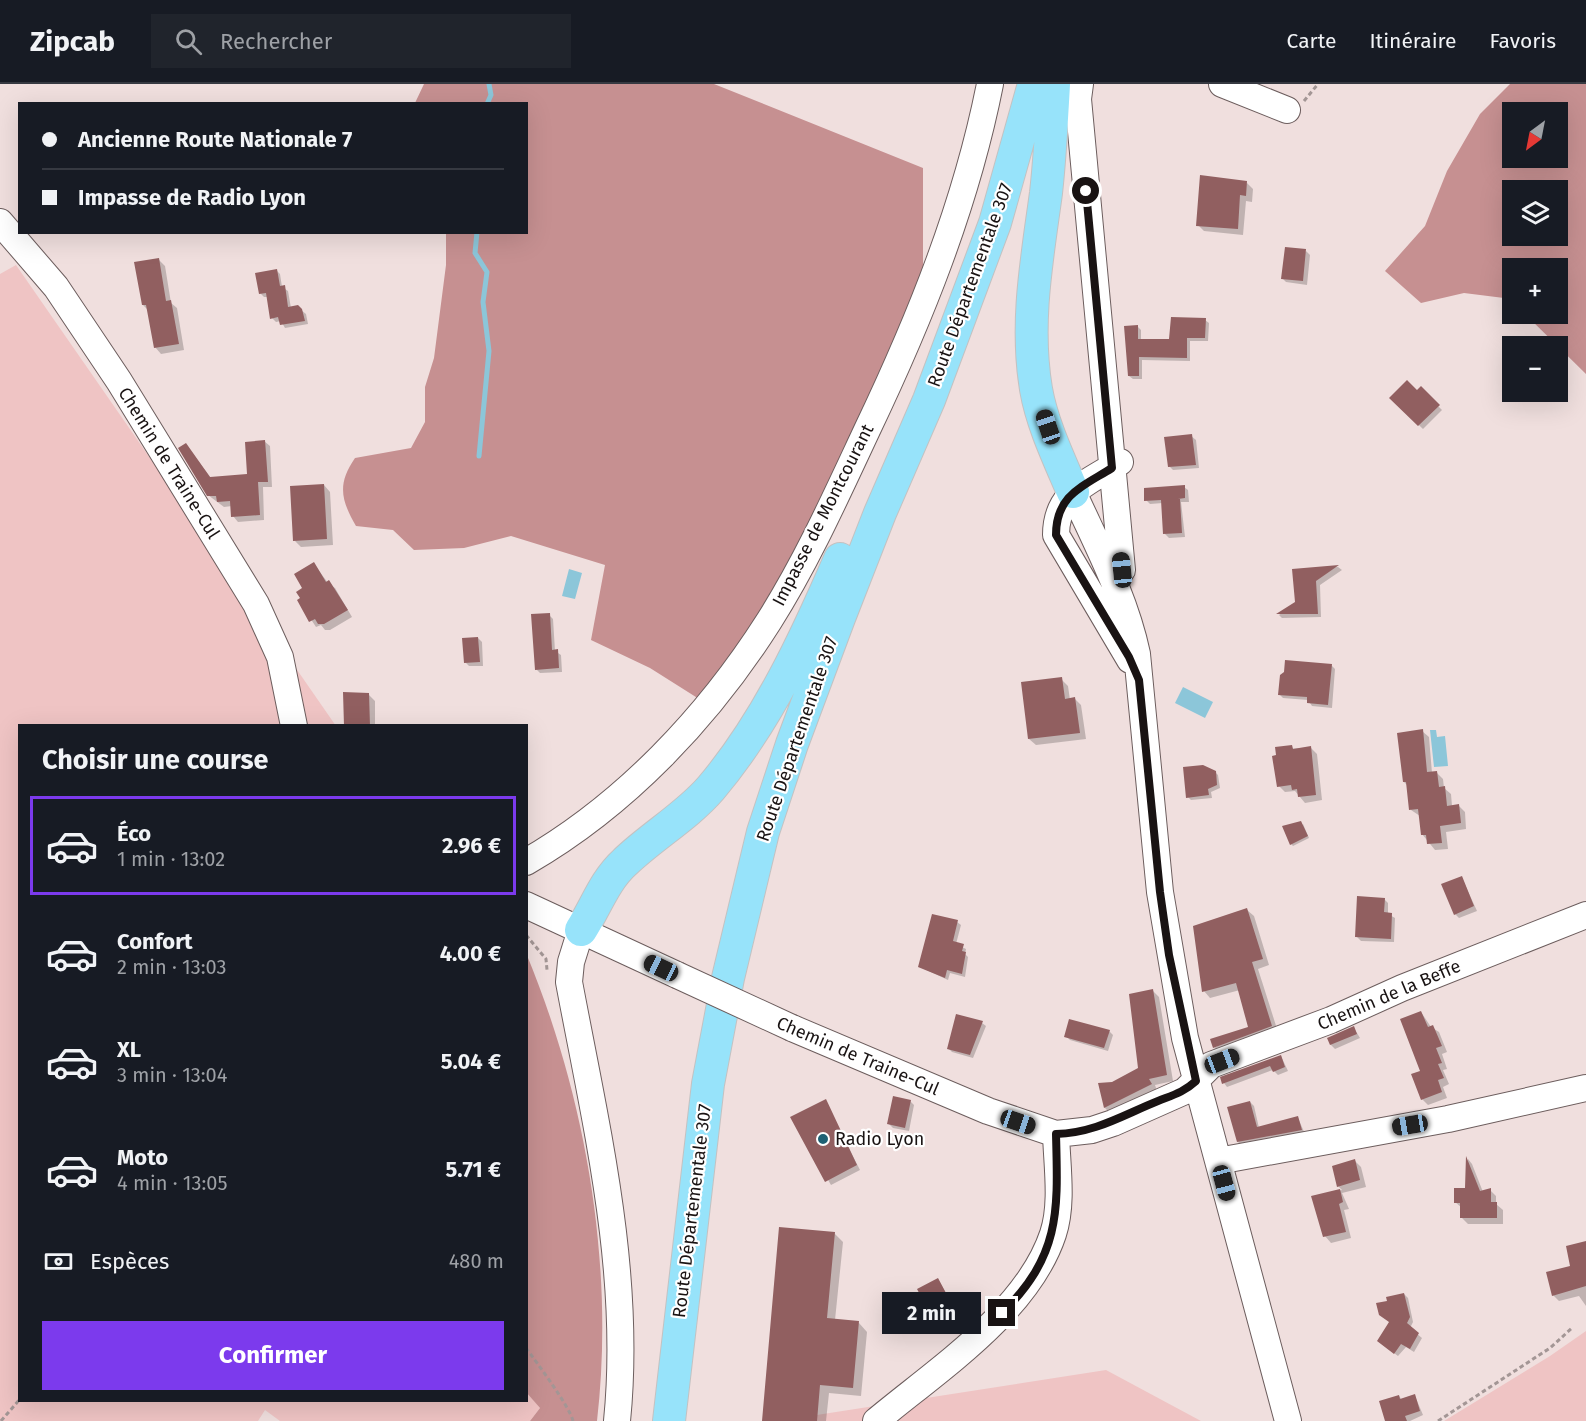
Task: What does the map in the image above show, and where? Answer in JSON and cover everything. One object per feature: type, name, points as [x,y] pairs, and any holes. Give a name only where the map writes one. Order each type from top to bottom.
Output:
[{"type":"main road","name":"Route Départementale 307","points":[[669,1421],[699,1142],[709,1072],[732,959],[763,832],[792,744],[839,618],[880,513],[929,400],[995,223],[1034,84]]},
{"type":"main road","points":[[1071,89],[1048,173],[1032,294],[1030,331],[1036,390],[1054,447],[1073,492]]},
{"type":"main road","points":[[581,930],[605,884],[624,863],[709,791],[759,722],[825,595],[995,223]]},
{"type":"street","name":"Impasse de Montcourant","points":[[528,861],[590,822],[642,776],[714,696],[741,663],[770,620],[836,497],[923,308],[955,220],[980,138],[990,84]]},
{"type":"street","points":[[1222,84],[1287,110]]},
{"type":"street","points":[[1071,89],[1116,465],[1122,570]]},
{"type":"street","name":"Chemin de Traine-Cul","points":[[0,222],[56,287],[119,381],[256,604],[280,657],[294,724]]},
{"type":"street","points":[[1116,465],[1073,492],[1128,616],[1137,654],[1160,892],[1171,965],[1196,1081],[1288,1421]]},
{"type":"street","name":"Chemin de Traine-Cul","points":[[528,906],[792,1028],[977,1106],[1056,1134],[1092,1130],[1113,1123],[1185,1091],[1196,1081]]},
{"type":"street","name":"Chemin de la Beffe","points":[[1196,1081],[1211,1065],[1331,1020],[1402,988],[1586,915]]},
{"type":"street","points":[[581,930],[571,962],[569,982],[610,1204],[619,1279],[617,1421]]},
{"type":"street","points":[[1218,1161],[1448,1119],[1586,1088]]},
{"type":"street","points":[[876,1421],[984,1330],[1015,1300],[1041,1263],[1054,1232],[1058,1193],[1056,1134]]},
{"type":"path","points":[[1438,1421],[1550,1348],[1572,1328]]},
{"type":"path","points":[[528,1351],[556,1395],[571,1411],[573,1421]]},
{"type":"path","points":[[1,1421],[18,1401]]},
{"type":"shaded area","points":[[424,84],[714,84],[923,168],[923,308],[836,497],[707,704],[650,668],[591,640],[605,565],[511,536],[464,548],[414,550],[393,530],[356,526],[351,517],[344,500],[343,484],[355,458],[411,448],[425,422],[425,387],[434,358],[446,265],[446,234],[528,234],[528,102],[415,102]]},
{"type":"shaded area","points":[[1510,84],[1586,84],[1586,374],[1568,356],[1568,336],[1547,336],[1535,324],[1568,324],[1568,258],[1502,258],[1502,298],[1464,293],[1421,303],[1385,271],[1425,226],[1447,171],[1480,114]]},
{"type":"shaded area","points":[[16,265],[335,724],[18,724],[18,1402],[528,1402],[528,1393],[540,1408],[530,1421],[280,1421],[265,1410],[258,1421],[0,1421],[0,274]]},
{"type":"shaded area","points":[[528,958],[565,1065],[580,1123],[591,1183],[602,1303],[602,1362],[597,1421],[530,1421],[540,1408],[528,1394]]},
{"type":"shaded area","points":[[1586,1331],[1586,1421],[1444,1421],[1550,1356]]},
{"type":"shaded area","points":[[1106,1370],[1201,1421],[778,1421]]},
{"type":"water","points":[[569,569],[582,573],[575,599],[562,596]]},
{"type":"water","points":[[1183,687],[1213,702],[1205,718],[1175,703]]},
{"type":"water","points":[[1430,730],[1436,730],[1437,737],[1445,736],[1448,766],[1434,767]]},
{"type":"building","points":[[1200,175],[1247,181],[1246,196],[1240,195],[1238,229],[1196,226]]},
{"type":"building","points":[[1285,247],[1306,249],[1303,281],[1281,279]]},
{"type":"building","points":[[159,258],[166,301],[171,300],[179,344],[154,348],[146,305],[142,305],[134,262]]},
{"type":"building","points":[[277,269],[280,286],[285,285],[288,307],[298,305],[302,309],[305,321],[280,325],[278,317],[270,319],[266,293],[259,294],[255,273]]},
{"type":"building","points":[[1171,317],[1206,318],[1205,338],[1187,338],[1187,358],[1139,357],[1139,376],[1128,376],[1124,326],[1138,325],[1138,339],[1169,339]]},
{"type":"building","points":[[1407,380],[1417,390],[1421,386],[1440,405],[1418,426],[1389,398]]},
{"type":"building","points":[[1192,434],[1196,465],[1168,467],[1164,437]]},
{"type":"building","points":[[265,440],[268,482],[258,482],[260,515],[231,517],[230,501],[217,502],[216,496],[207,496],[178,448],[186,443],[210,477],[247,474],[245,442]]},
{"type":"building","points":[[324,484],[327,539],[293,541],[290,486]]},
{"type":"building","points":[[1185,485],[1185,498],[1178,499],[1180,499],[1182,533],[1163,534],[1161,500],[1144,501],[1144,488]]},
{"type":"building","points":[[314,562],[326,582],[329,580],[348,610],[324,624],[318,624],[315,619],[309,622],[297,600],[300,598],[296,592],[302,588],[294,574]]},
{"type":"building","points":[[1339,565],[1316,581],[1318,614],[1276,614],[1295,602],[1292,569]]},
{"type":"building","points":[[550,613],[552,650],[558,649],[559,668],[535,670],[531,614]]},
{"type":"building","points":[[478,637],[480,662],[464,663],[462,638]]},
{"type":"building","points":[[1285,660],[1332,664],[1328,705],[1307,703],[1307,697],[1278,695],[1280,675],[1284,672]]},
{"type":"building","points":[[1062,677],[1065,699],[1075,697],[1080,733],[1028,739],[1021,682]]},
{"type":"building","points":[[343,692],[369,693],[370,724],[344,724]]},
{"type":"building","points":[[1423,729],[1427,772],[1437,771],[1439,787],[1445,786],[1447,806],[1459,804],[1461,823],[1440,826],[1442,843],[1427,844],[1426,835],[1421,835],[1418,809],[1409,810],[1406,782],[1403,782],[1397,733]]},
{"type":"building","points":[[1292,745],[1293,749],[1311,746],[1316,795],[1298,797],[1297,789],[1292,790],[1291,785],[1277,787],[1272,756],[1276,755],[1275,747]]},
{"type":"building","points":[[1203,765],[1216,771],[1217,785],[1208,789],[1209,795],[1186,798],[1183,767]]},
{"type":"building","points":[[1301,821],[1308,836],[1290,845],[1282,826]]},
{"type":"building","points":[[1462,876],[1474,906],[1454,915],[1441,884]]},
{"type":"building","points":[[1357,896],[1385,898],[1384,912],[1392,913],[1391,939],[1355,937]]},
{"type":"building","points":[[1247,908],[1263,959],[1252,962],[1272,1026],[1213,1048],[1210,1039],[1248,1027],[1236,983],[1202,992],[1193,926]]},
{"type":"building","points":[[932,914],[958,920],[953,941],[964,944],[962,951],[966,952],[962,974],[947,970],[945,978],[918,967]]},
{"type":"building","points":[[1153,989],[1167,1075],[1149,1079],[1152,1084],[1104,1108],[1098,1083],[1112,1082],[1138,1068],[1129,994]]},
{"type":"building","points":[[1421,1011],[1428,1027],[1433,1025],[1442,1046],[1436,1048],[1442,1063],[1438,1064],[1444,1078],[1438,1080],[1442,1092],[1421,1100],[1411,1074],[1420,1071],[1400,1019]]},
{"type":"building","points":[[956,1014],[983,1021],[970,1055],[947,1049]]},
{"type":"building","points":[[1069,1019],[1110,1030],[1104,1048],[1064,1037]]},
{"type":"building","points":[[1354,1026],[1357,1034],[1330,1045],[1327,1038]]},
{"type":"building","points":[[1281,1055],[1285,1067],[1273,1072],[1270,1066],[1222,1084],[1220,1077]]},
{"type":"building","points":[[893,1096],[911,1100],[905,1128],[887,1124]]},
{"type":"building","name":"Radio Lyon","points":[[826,1099],[857,1165],[825,1182],[790,1117]]},
{"type":"building","points":[[1250,1101],[1257,1127],[1298,1116],[1302,1130],[1237,1142],[1227,1107]]},
{"type":"building","points":[[1466,1156],[1480,1191],[1491,1188],[1491,1202],[1497,1202],[1497,1218],[1460,1218],[1460,1203],[1454,1203],[1454,1188],[1465,1188]]},
{"type":"building","points":[[1355,1159],[1360,1180],[1337,1187],[1332,1166]]},
{"type":"building","points":[[1340,1189],[1343,1202],[1339,1204],[1346,1232],[1323,1237],[1311,1196]]},
{"type":"building","points":[[779,1227],[835,1232],[827,1318],[859,1321],[853,1388],[820,1385],[817,1421],[762,1421]]},
{"type":"building","points":[[1586,1241],[1586,1286],[1552,1296],[1546,1272],[1570,1266],[1566,1246]]},
{"type":"building","points":[[938,1278],[956,1312],[935,1323],[917,1289]]},
{"type":"building","points":[[1404,1293],[1410,1317],[1407,1323],[1419,1333],[1410,1349],[1401,1344],[1394,1354],[1377,1341],[1389,1322],[1379,1315],[1376,1303],[1387,1301],[1386,1297]]},
{"type":"building","points":[[1415,1394],[1420,1411],[1405,1416],[1407,1421],[1385,1421],[1379,1401],[1399,1395],[1400,1399]]},
{"type":"waterway","points":[[488,102],[491,95],[489,84]]},
{"type":"waterway","points":[[477,234],[475,253],[487,272],[483,302],[489,351],[479,456]]},
{"type":"place","name":"Radio Lyon","points":[[823,1139]]},
{"type":"route","points":[[1002,1313],[1015,1300],[1041,1263],[1054,1232],[1058,1193],[1056,1134],[1092,1130],[1113,1123],[1158,1101],[1185,1091],[1196,1081],[1169,955],[1160,892],[1139,680],[1129,657],[1056,535],[1060,508],[1066,498],[1112,468],[1086,191]]}]
